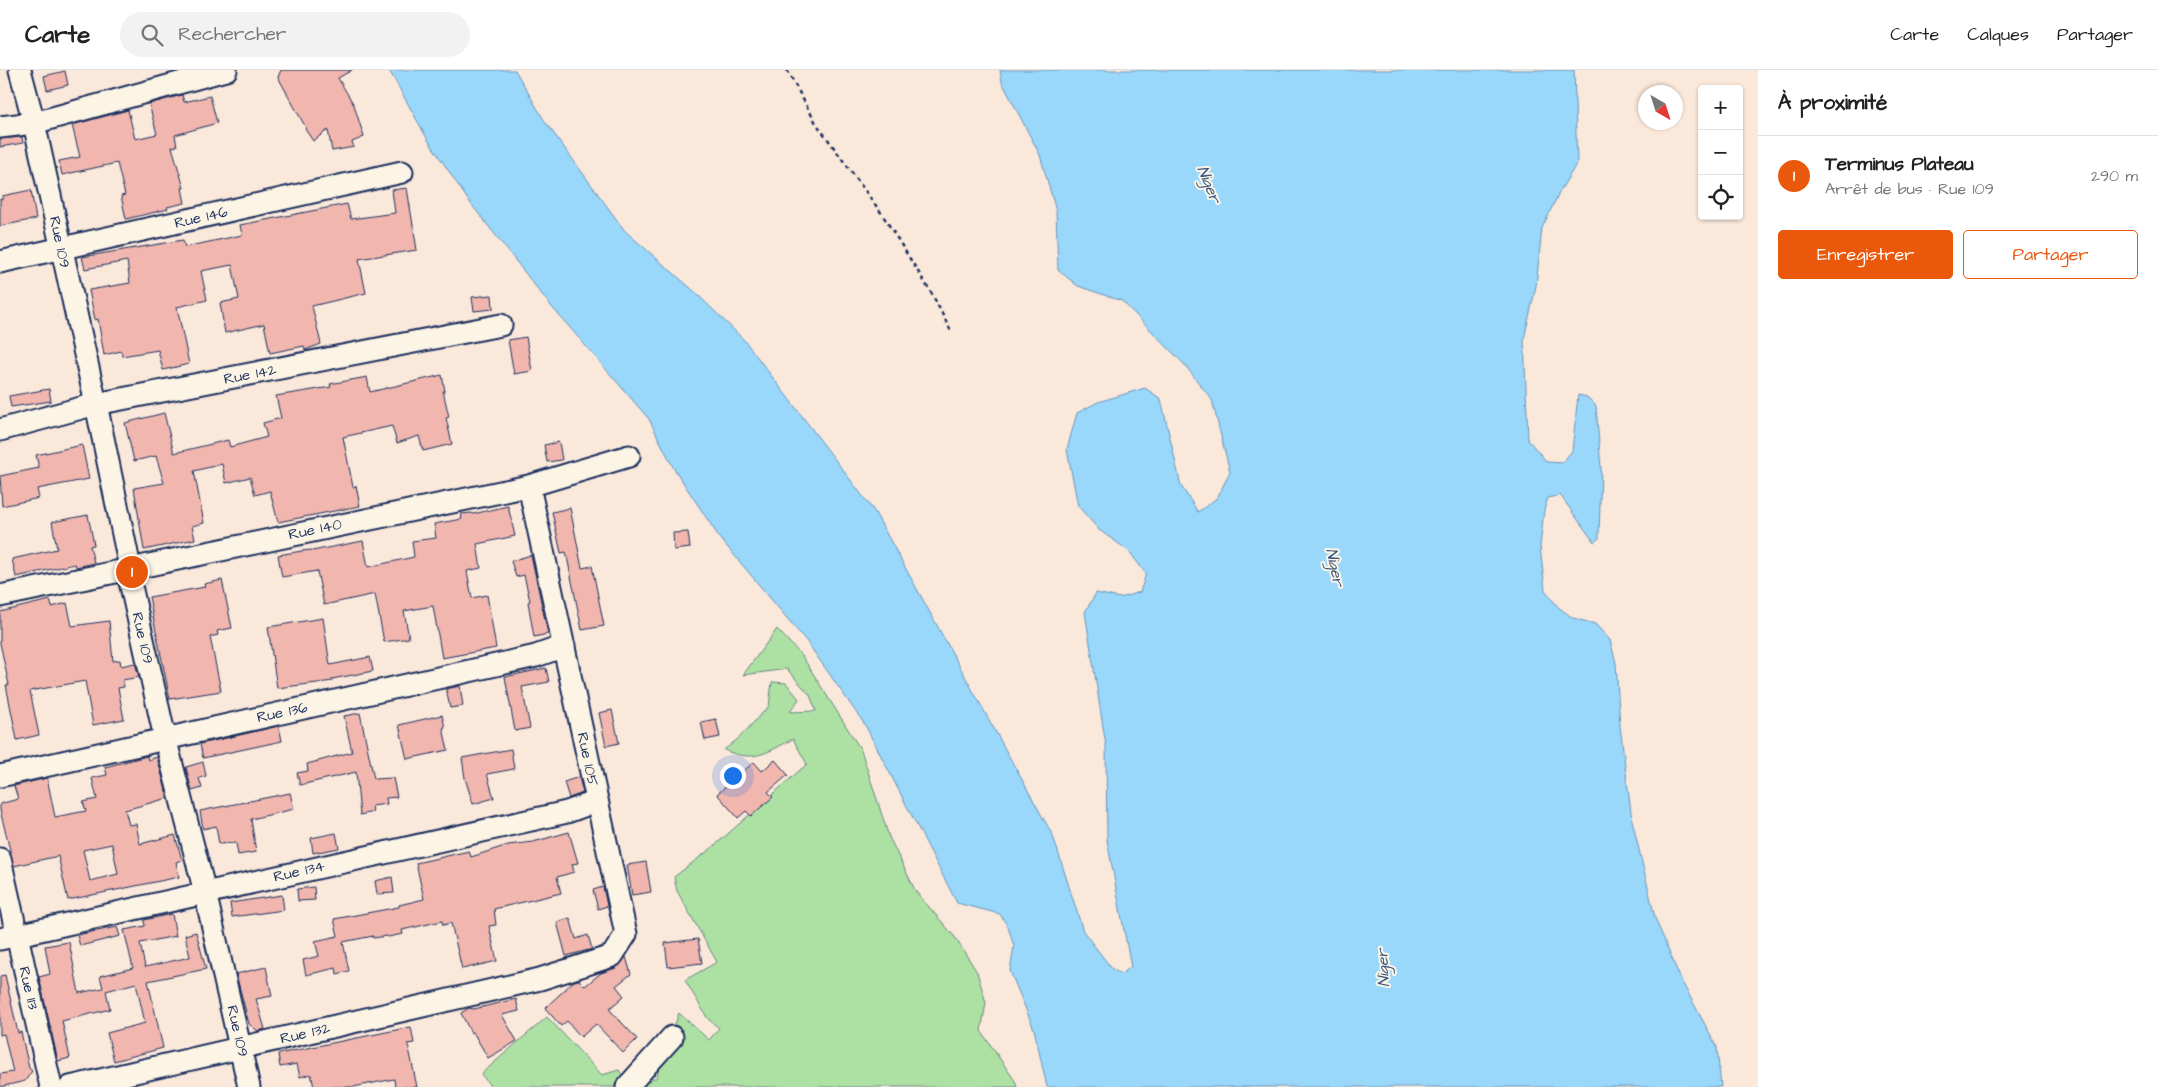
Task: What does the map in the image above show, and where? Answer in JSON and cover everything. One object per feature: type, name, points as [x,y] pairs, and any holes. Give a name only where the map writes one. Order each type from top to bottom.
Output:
[{"type":"street","name":"Rue 109","points":[[20,70],[34,122],[96,404],[129,563],[127,568],[165,738],[205,892],[242,1048],[249,1087]]},
{"type":"street","points":[[0,127],[34,122],[226,70]]},
{"type":"street","name":"Rue 146","points":[[0,262],[402,172]]},
{"type":"street","name":"Rue 142","points":[[0,430],[96,404],[501,325]]},
{"type":"street","name":"Rue 140","points":[[0,596],[127,568],[529,486],[629,456]]},
{"type":"street","name":"Rue 105","points":[[529,486],[626,934],[612,956],[540,978]]},
{"type":"street","name":"Rue 136","points":[[0,776],[536,656],[564,646]]},
{"type":"street","name":"Rue 134","points":[[9,937],[567,812],[597,801]]},
{"type":"street","name":"Rue 113","points":[[0,859],[9,937],[51,1087]]},
{"type":"street","name":"Rue 132","points":[[70,1087],[540,978]]},
{"type":"street","points":[[627,1087],[672,1037]]},
{"type":"path","points":[[787,70],[816,123],[882,214],[932,294],[952,333]]},
{"type":"green space","points":[[777,629],[802,656],[861,750],[889,837],[916,892],[954,936],[977,972],[986,1003],[981,1031],[1015,1081],[1017,1087],[491,1087],[481,1074],[547,1017],[602,1075],[619,1070],[624,1079],[623,1082],[656,1078],[679,1013],[709,1040],[719,1028],[708,1019],[685,980],[717,962],[677,891],[674,877],[713,847],[807,764],[793,739],[760,755],[744,756],[724,750],[739,738],[769,706],[772,682],[786,683],[799,699],[790,712],[816,711],[810,695],[787,669],[743,675]]},
{"type":"water","name":"Niger","points":[[389,70],[515,70],[544,120],[625,231],[694,291],[745,341],[874,511],[1053,836],[1083,931],[1112,969],[1121,974],[1131,967],[1107,840],[1106,746],[1085,612],[1096,593],[1120,598],[1140,592],[1146,574],[1129,551],[1099,530],[1078,506],[1067,449],[1077,413],[1098,402],[1145,388],[1161,399],[1181,486],[1198,512],[1217,498],[1230,472],[1212,400],[1184,364],[1122,301],[1078,286],[1058,270],[1056,211],[1040,155],[1002,82],[1000,70],[1574,70],[1577,163],[1560,191],[1542,228],[1536,286],[1524,339],[1528,440],[1547,462],[1562,463],[1572,451],[1578,395],[1587,397],[1596,406],[1601,468],[1599,538],[1594,542],[1560,495],[1548,498],[1544,510],[1540,547],[1545,590],[1558,607],[1573,618],[1595,624],[1610,640],[1616,663],[1620,726],[1632,820],[1655,918],[1681,980],[1717,1047],[1721,1087],[1047,1087],[1034,1029],[1010,971],[1014,946],[1008,927],[1000,914],[957,903],[865,725],[807,642],[719,537],[673,467],[649,419],[551,306],[468,200],[428,140]]},
{"type":"building","points":[[281,70],[352,70],[338,78],[354,105],[364,137],[352,142],[354,147],[332,151],[328,130],[313,141],[278,77]]},
{"type":"building","points":[[65,71],[68,85],[47,90],[44,76]]},
{"type":"building","points":[[182,95],[184,102],[210,96],[217,123],[175,135],[177,146],[172,147],[184,188],[182,188],[185,203],[126,219],[121,196],[125,195],[117,163],[62,175],[59,161],[80,157],[72,125],[128,110],[135,139],[157,134],[149,104]]},
{"type":"building","points":[[22,137],[23,143],[0,147],[0,139]]},
{"type":"building","points":[[407,188],[417,250],[359,259],[366,293],[312,306],[321,344],[305,350],[304,346],[270,353],[264,324],[225,333],[220,303],[239,299],[232,265],[201,271],[207,300],[177,307],[189,364],[163,370],[158,350],[122,356],[121,351],[104,355],[98,319],[95,320],[89,290],[130,283],[127,261],[85,269],[82,257],[183,240],[185,247],[242,235],[240,225],[347,204],[351,219],[395,213],[392,190]]},
{"type":"building","points":[[31,190],[36,219],[0,226],[0,199],[3,199],[2,196]]},
{"type":"building","points":[[492,295],[493,309],[474,311],[472,297]]},
{"type":"building","points":[[526,337],[532,371],[514,374],[508,340]]},
{"type":"building","points":[[442,375],[445,391],[443,391],[449,417],[446,418],[452,444],[423,451],[419,436],[397,443],[392,426],[343,437],[353,487],[356,486],[360,506],[278,522],[270,491],[255,495],[250,477],[226,483],[222,464],[194,471],[204,523],[192,526],[195,539],[144,550],[134,488],[164,483],[156,456],[134,461],[125,423],[164,413],[174,453],[228,440],[230,447],[267,437],[263,423],[281,418],[276,396],[331,387],[330,384],[367,377],[370,392]]},
{"type":"building","points":[[49,389],[51,401],[11,407],[9,396]]},
{"type":"building","points":[[559,442],[562,460],[547,462],[544,445]]},
{"type":"building","points":[[82,445],[89,479],[37,489],[39,498],[2,506],[0,476],[39,468],[36,455]]},
{"type":"building","points":[[508,506],[515,536],[477,544],[481,568],[467,571],[472,598],[487,595],[496,648],[442,658],[433,606],[404,611],[409,638],[384,642],[375,594],[324,605],[317,571],[282,577],[278,555],[312,551],[363,541],[368,567],[414,557],[412,541],[436,538],[434,524],[462,519],[461,514],[473,514]]},
{"type":"building","points":[[570,508],[582,568],[592,566],[604,626],[582,630],[566,552],[561,553],[552,512]]},
{"type":"building","points":[[88,515],[94,545],[90,546],[94,563],[76,567],[75,564],[16,577],[12,559],[57,549],[52,522]]},
{"type":"building","points":[[688,532],[690,548],[674,550],[673,533]]},
{"type":"building","points":[[531,555],[548,634],[534,637],[528,602],[530,601],[524,575],[516,577],[511,561]]},
{"type":"building","points":[[222,580],[232,628],[217,631],[218,635],[210,637],[221,691],[170,699],[149,597],[205,587],[204,584]]},
{"type":"building","points":[[50,600],[52,607],[67,603],[72,626],[109,621],[113,661],[120,660],[121,666],[135,663],[139,677],[123,680],[124,687],[118,688],[124,719],[93,725],[85,681],[30,691],[39,735],[17,740],[6,685],[9,685],[0,643],[0,612]]},
{"type":"building","points":[[323,618],[330,665],[370,657],[373,671],[332,679],[333,681],[277,688],[268,627]]},
{"type":"building","points":[[546,668],[549,682],[522,687],[530,728],[515,731],[505,677]]},
{"type":"building","points":[[460,686],[463,706],[450,708],[446,689]]},
{"type":"building","points":[[612,710],[619,743],[606,746],[599,713]]},
{"type":"building","points":[[360,713],[374,779],[393,778],[397,797],[386,798],[387,804],[372,806],[373,812],[360,815],[356,772],[300,785],[297,773],[308,771],[307,764],[352,752],[344,716]]},
{"type":"building","points":[[442,715],[448,750],[407,759],[399,725]]},
{"type":"building","points":[[716,719],[720,737],[705,740],[701,722]]},
{"type":"building","points":[[279,726],[282,741],[203,758],[200,744]]},
{"type":"building","points":[[511,749],[514,769],[487,774],[494,798],[473,804],[465,778],[462,758]]},
{"type":"building","points":[[147,756],[148,760],[157,757],[168,798],[125,810],[129,825],[136,824],[140,844],[175,835],[182,860],[176,862],[179,877],[68,900],[58,856],[14,866],[0,804],[18,799],[14,786],[47,778],[55,817],[86,811],[83,802],[97,799],[92,778],[107,775],[105,767]],"holes":[[[112,844],[118,874],[90,881],[83,850]]]},
{"type":"building","points":[[775,760],[788,775],[768,792],[773,797],[751,816],[746,811],[738,818],[717,794],[754,762],[762,771]]},
{"type":"building","points":[[203,762],[206,776],[199,778],[202,788],[192,791],[186,767]]},
{"type":"building","points":[[579,777],[583,793],[569,798],[564,782]]},
{"type":"building","points":[[290,793],[294,809],[251,819],[256,852],[238,855],[236,843],[219,844],[216,826],[203,829],[200,811]]},
{"type":"building","points":[[569,832],[578,863],[572,864],[574,872],[557,877],[561,893],[494,909],[496,925],[489,926],[497,961],[462,969],[451,923],[443,925],[442,921],[402,930],[403,934],[373,938],[373,936],[343,942],[349,971],[337,974],[336,968],[306,975],[303,960],[319,956],[315,941],[338,936],[334,919],[399,907],[399,905],[424,899],[416,863],[469,851],[471,857],[508,845],[533,842]]},
{"type":"building","points":[[336,833],[339,848],[313,853],[311,838]]},
{"type":"building","points":[[646,862],[651,892],[632,895],[627,865]]},
{"type":"building","points":[[392,877],[394,893],[377,894],[375,881]]},
{"type":"building","points":[[314,887],[315,900],[298,901],[297,889]]},
{"type":"building","points":[[603,887],[607,906],[598,909],[593,890]]},
{"type":"building","points":[[282,895],[284,910],[232,917],[230,903]]},
{"type":"building","points":[[172,914],[176,936],[140,943],[145,967],[190,957],[185,935],[196,932],[206,969],[148,981],[163,1048],[114,1061],[107,1033],[145,1023],[136,983],[106,991],[110,1009],[62,1021],[70,1058],[58,1061],[39,977],[50,974],[45,946],[69,942],[79,993],[103,988],[100,976],[133,968],[124,930],[145,926],[144,920]]},
{"type":"building","points":[[570,918],[576,939],[588,935],[592,949],[566,956],[557,922]]},
{"type":"building","points":[[117,927],[120,936],[80,946],[77,935]]},
{"type":"building","points":[[698,939],[702,963],[668,967],[665,943]]},
{"type":"building","points":[[626,957],[631,974],[616,986],[624,996],[609,1009],[637,1039],[623,1053],[596,1024],[581,1037],[567,1021],[561,1026],[545,1008],[574,981],[579,980],[585,986],[601,973],[616,968]]},
{"type":"building","points":[[266,967],[272,996],[256,999],[265,1029],[258,1031],[249,1024],[236,974]]},
{"type":"building","points":[[5,975],[18,1033],[21,1032],[29,1068],[32,1071],[25,1081],[0,1087],[0,1074],[13,1072],[4,1034],[0,1035],[0,976]]},
{"type":"building","points":[[516,999],[519,1011],[502,1015],[517,1041],[488,1058],[473,1032],[471,1033],[461,1013],[469,1008],[474,1009]]},
{"type":"building","points":[[411,1027],[414,1043],[408,1044],[417,1087],[395,1087],[394,1079],[353,1087],[314,1087],[311,1074],[300,1077],[297,1064],[280,1067],[278,1054]]},
{"type":"place","name":"Terminus Plateau","points":[[132,572]]}]
